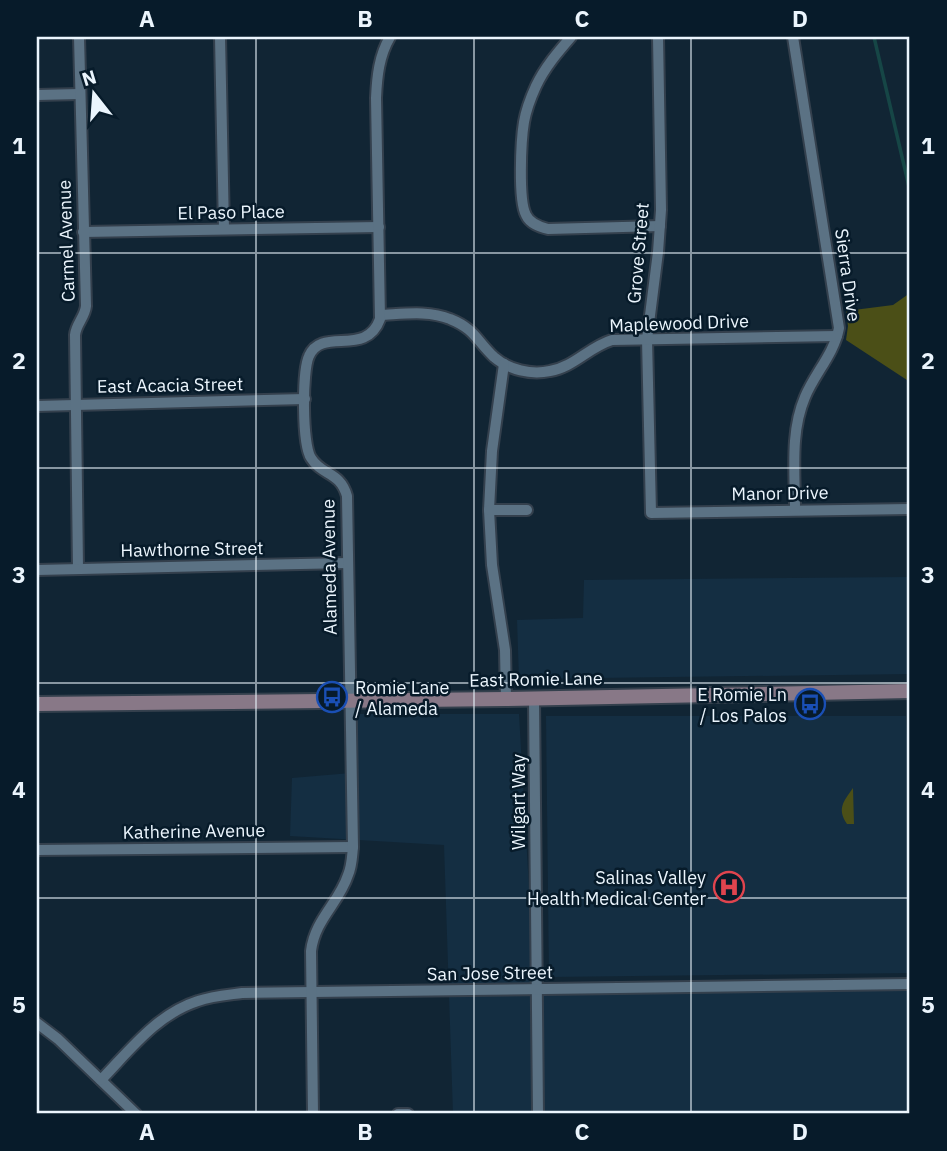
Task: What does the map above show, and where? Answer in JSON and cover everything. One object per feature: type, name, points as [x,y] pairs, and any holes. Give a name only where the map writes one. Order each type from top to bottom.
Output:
[{"type":"main road","name":"East Romie Lane","points":[[37,704],[534,699],[910,691]]},
{"type":"street","name":"Carmel Avenue","points":[[78,568],[75,330],[86,311],[79,37]]},
{"type":"street","points":[[220,37],[224,229]]},
{"type":"street","points":[[390,37],[381,56],[377,84],[380,315],[427,314],[452,319],[473,332],[504,364],[492,451],[489,510],[493,572],[506,662],[506,699]]},
{"type":"street","points":[[571,37],[543,72],[526,112],[522,146],[522,195],[525,214],[534,224],[548,229],[660,226]]},
{"type":"street","name":"Grove Street","points":[[651,513],[647,339],[660,226],[657,37]]},
{"type":"street","name":"Sierra Drive","points":[[793,37],[838,317],[837,337],[833,347],[802,406],[795,441],[795,510]]},
{"type":"street","points":[[37,95],[80,94]]},
{"type":"street","name":"El Paso Place","points":[[83,232],[379,227]]},
{"type":"street","name":"Alameda Avenue","points":[[313,1114],[310,993],[312,939],[346,881],[351,867],[353,846],[345,492],[339,480],[320,468],[309,456],[306,444],[306,369],[312,350],[327,342],[356,340],[369,335],[377,326],[380,315]]},
{"type":"street","name":"Maplewood Drive","points":[[504,364],[525,371],[547,372],[567,366],[604,342],[622,339],[837,337]]},
{"type":"street","name":"East Acacia Street","points":[[37,406],[305,399]]},
{"type":"street","name":"Manor Drive","points":[[651,513],[910,509]]},
{"type":"street","points":[[489,510],[527,510]]},
{"type":"street","name":"Hawthorne Street","points":[[37,569],[348,563]]},
{"type":"street","name":"Wilgart Way","points":[[534,699],[538,1114]]},
{"type":"street","name":"Katherine Avenue","points":[[37,850],[353,846]]},
{"type":"street","name":"San Jose Street","points":[[101,1080],[145,1033],[178,1009],[221,995],[910,984]]},
{"type":"street","points":[[37,1023],[58,1039],[136,1114]]},
{"type":"street","points":[[398,1114],[408,1114]]},
{"type":"shaded area","points":[[910,577],[910,674],[519,679],[517,620],[583,618],[584,580]]},
{"type":"shaded area","points":[[355,714],[519,714],[537,989],[910,984],[910,1114],[453,1114],[444,845],[290,836],[292,778],[351,773]]},
{"type":"shaded area","name":"Salinas Valley Health Medical Center","points":[[546,716],[906,716],[910,801],[910,973],[549,977]]},
{"type":"green space","points":[[910,293],[910,382],[846,340],[846,311],[893,305]]},
{"type":"green space","points":[[853,788],[854,824],[847,824],[842,814],[842,806]]},
{"type":"waterway","points":[[874,37],[910,191]]},
{"type":"place","name":"Romie Lane / Alameda","points":[[332,697]]},
{"type":"place","name":"E Romie Ln / Los Palos","points":[[810,704]]},
{"type":"place","name":"Salinas Valley Health Medical Center","points":[[729,887]]}]
